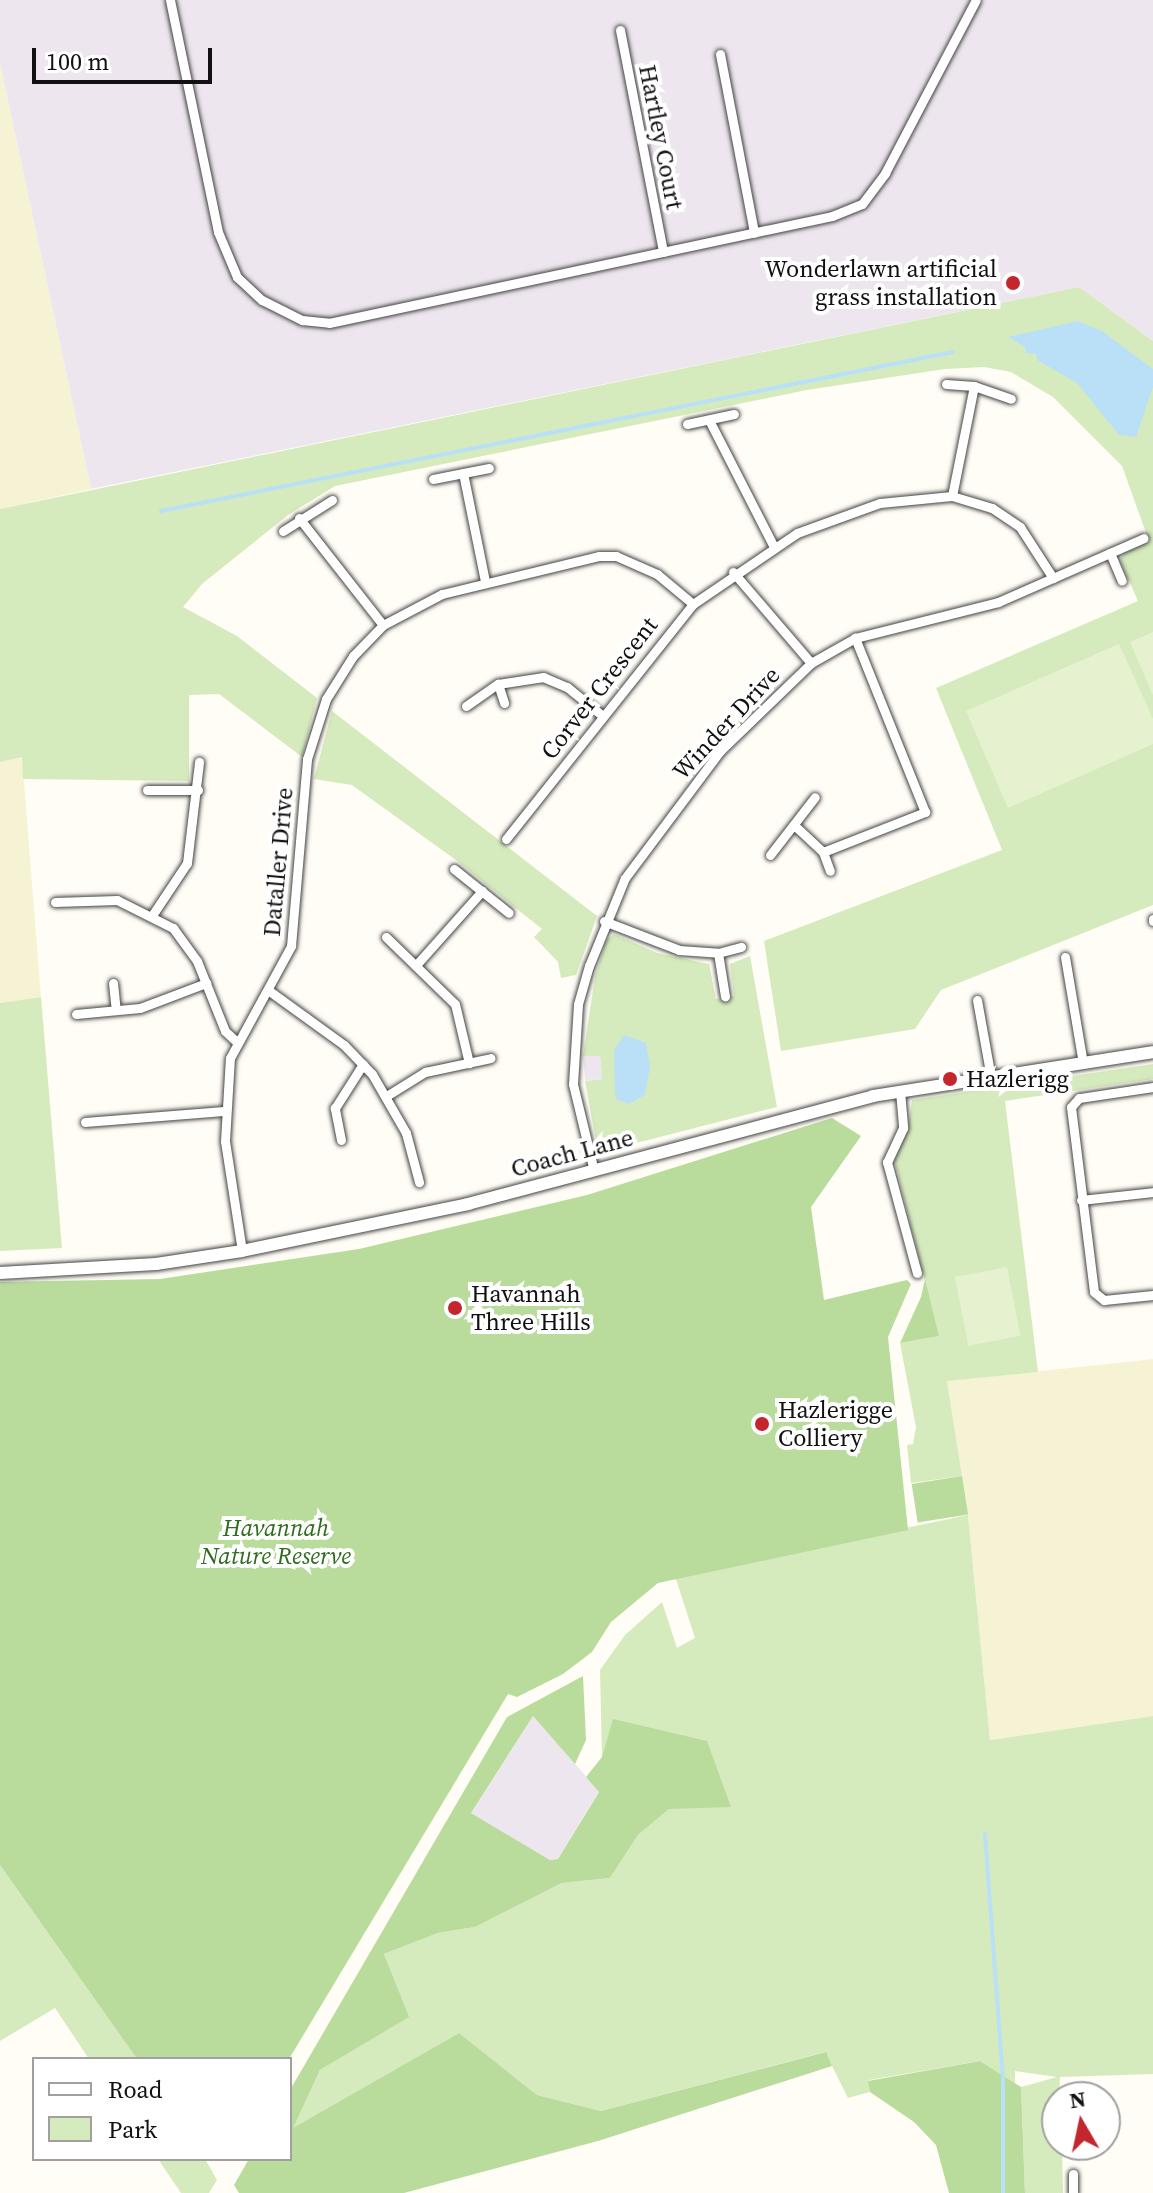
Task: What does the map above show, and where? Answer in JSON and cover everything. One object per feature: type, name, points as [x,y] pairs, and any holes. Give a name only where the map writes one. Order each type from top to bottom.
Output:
[{"type":"street","points":[[170,0],[218,232],[237,277],[262,300],[302,320],[329,323],[832,216],[862,204],[885,173],[976,0]]},
{"type":"street","name":"Hartley Court","points":[[620,30],[663,252]]},
{"type":"street","points":[[720,54],[754,233]]},
{"type":"street","points":[[946,384],[974,386],[1011,399]]},
{"type":"street","points":[[952,496],[974,386]]},
{"type":"street","points":[[687,424],[734,414]]},
{"type":"street","points":[[709,420],[773,545]]},
{"type":"street","points":[[433,479],[489,468]]},
{"type":"street","points":[[463,473],[485,581]]},
{"type":"street","name":"Corver Crescent","points":[[506,839],[693,604],[773,545],[880,503],[952,496],[992,508],[1020,527],[1053,578]]},
{"type":"street","points":[[283,531],[299,518],[332,500]]},
{"type":"street","points":[[299,518],[383,625]]},
{"type":"street","name":"Winder Drive","points":[[594,1171],[573,1084],[573,1043],[578,1004],[604,921],[625,878],[720,751],[811,663],[855,638],[985,606],[1144,538]]},
{"type":"street","points":[[1110,553],[1122,581]]},
{"type":"street","name":"Dataller Drive","points":[[242,1251],[224,1111],[237,1042],[285,964],[293,935],[314,727],[342,671],[383,625],[442,594],[485,581],[616,556],[657,574],[693,604]]},
{"type":"street","points":[[733,572],[811,663]]},
{"type":"street","points":[[823,852],[925,812],[855,638]]},
{"type":"street","points":[[466,706],[498,684],[550,679],[603,716]]},
{"type":"street","points":[[498,684],[504,703]]},
{"type":"street","points":[[153,914],[187,863],[199,762]]},
{"type":"street","points":[[147,790],[198,790]]},
{"type":"street","points":[[770,855],[815,797]]},
{"type":"street","points":[[794,825],[823,852],[830,871]]},
{"type":"street","points":[[454,869],[509,913]]},
{"type":"street","points":[[417,964],[482,891]]},
{"type":"street","points":[[55,902],[117,900],[153,914],[187,946],[225,1031],[237,1042]]},
{"type":"street","points":[[604,921],[679,950],[718,953],[741,947]]},
{"type":"street","points":[[386,937],[455,1004],[469,1063]]},
{"type":"street","points":[[718,953],[725,996]]},
{"type":"street","points":[[1065,957],[1083,1063]]},
{"type":"street","points":[[113,983],[116,1010]]},
{"type":"street","points":[[76,1014],[162,1001],[206,983]]},
{"type":"street","points":[[268,990],[363,1064],[388,1095],[406,1133],[419,1182]]},
{"type":"street","points":[[977,1000],[991,1078]]},
{"type":"street","name":"Coach Lane","points":[[0,1273],[156,1264],[242,1251],[468,1204],[900,1091],[1153,1052]]},
{"type":"street","points":[[388,1095],[425,1072],[491,1058]]},
{"type":"street","points":[[341,1140],[335,1108],[363,1064]]},
{"type":"street","points":[[1153,1087],[1079,1098],[1071,1107],[1094,1292],[1104,1300],[1153,1295]]},
{"type":"street","points":[[900,1091],[903,1128],[887,1162],[917,1273]]},
{"type":"street","points":[[85,1122],[224,1111]]},
{"type":"street","points":[[1081,1200],[1153,1192]]},
{"type":"street","points":[[1073,2174],[1073,2193]]},
{"type":"shaded area","points":[[0,0],[1153,0],[1153,341],[1079,287],[91,489],[0,64]]},
{"type":"shaded area","points":[[0,64],[91,489],[0,509]]},
{"type":"shaded area","points":[[22,757],[41,997],[0,1003],[0,762]]},
{"type":"shaded area","points":[[600,1055],[602,1079],[585,1080],[583,1056]]},
{"type":"shaded area","points":[[1153,1359],[1153,1716],[990,1740],[968,1515],[947,1381]]},
{"type":"shaded area","points":[[533,1716],[599,1791],[558,1859],[550,1860],[471,1813]]},
{"type":"green space","points":[[1079,287],[1153,341],[1153,905],[941,990],[915,1029],[781,1051],[764,941],[1002,850],[936,688],[1138,601],[1120,560],[1125,551],[1149,541],[1122,466],[1053,397],[1011,372],[984,367],[945,369],[807,390],[335,486],[288,515],[202,584],[183,607],[237,636],[317,698],[302,757],[219,694],[189,695],[189,781],[23,779],[22,757],[0,762],[0,509]]},
{"type":"green space","points":[[1153,632],[1153,695],[1130,642]]},
{"type":"green space","points":[[1119,644],[1153,719],[1153,744],[1008,808],[966,711]]},
{"type":"green space","points":[[332,711],[597,916],[576,975],[561,978],[558,962],[534,937],[542,929],[460,863],[352,785],[314,779]]},
{"type":"green space","points":[[614,934],[657,953],[709,964],[716,999],[734,996],[730,964],[750,956],[777,1107],[609,1150],[596,1141],[585,1081],[602,1079],[600,1056],[583,1056],[595,977],[606,941]]},
{"type":"green space","points":[[41,997],[62,1248],[0,1251],[0,1003]]},
{"type":"green space","points":[[1153,1064],[1153,1079],[1005,1101],[1038,1372],[947,1381],[962,1476],[911,1483],[907,1445],[913,1444],[916,1427],[900,1343],[939,1336],[894,1158],[907,1133],[912,1100]]},
{"type":"green space","name":"Havannah Nature Reserve","points":[[832,1118],[861,1136],[811,1207],[824,1300],[907,1280],[911,1284],[888,1337],[908,1530],[658,1583],[611,1622],[592,1652],[563,1674],[517,1697],[508,1694],[290,2057],[136,2057],[0,1865],[0,1282],[160,1279],[359,1249],[587,1195]]},
{"type":"green space","points":[[1007,1267],[1020,1336],[968,1346],[955,1277]]},
{"type":"green space","points":[[925,1279],[939,1336],[900,1343],[921,1297]]},
{"type":"green space","points":[[962,1476],[968,1515],[918,1522],[912,1484]]},
{"type":"green space","points":[[968,1515],[990,1740],[1153,1716],[1153,2074],[1060,2077],[1060,2081],[1043,2081],[1057,2077],[1015,2071],[1015,2083],[980,2061],[869,2080],[870,2092],[848,2098],[825,2052],[601,2111],[537,2095],[459,2033],[292,2129],[320,2070],[408,2017],[384,1954],[438,1933],[475,1927],[562,1883],[610,1878],[638,1835],[669,1809],[602,1757],[600,1670],[625,1635],[662,1602],[677,1648],[695,1638],[675,1576]]},
{"type":"green space","points":[[583,1676],[586,1740],[575,1764],[533,1716],[471,1813],[550,1860],[558,1859],[599,1792],[586,1777],[602,1757],[613,1719],[707,1741],[731,1807],[669,1809],[638,1835],[610,1878],[562,1883],[475,1927],[438,1933],[384,1954],[409,2017],[320,2070],[293,2128],[459,2033],[537,2095],[601,2111],[826,2052],[832,2066],[598,2141],[404,2193],[239,2193],[234,2185],[248,2161],[292,2161],[292,2087],[507,1717]]},
{"type":"green space","points":[[0,1865],[136,2057],[88,2057],[55,2008],[0,2041]]},
{"type":"green space","points":[[980,2061],[1021,2087],[1025,2193],[949,2193],[936,2145],[914,2122],[870,2092],[868,2081]]},
{"type":"green space","points":[[1041,2081],[1041,2161],[1062,2161],[1063,2193],[1025,2193],[1021,2087]]},
{"type":"green space","points":[[159,2161],[206,2161],[217,2180],[209,2193],[181,2193]]},
{"type":"water","points":[[1078,321],[1102,331],[1153,369],[1153,387],[1136,437],[1119,435],[1077,383],[1037,360],[1036,354],[1025,353],[1026,348],[1008,337]]},
{"type":"water","points":[[624,1035],[646,1043],[650,1066],[645,1095],[629,1104],[616,1099],[615,1092],[614,1050]]},
{"type":"waterway","points":[[161,511],[953,352]]},
{"type":"waterway","points":[[985,1834],[1003,2082],[1003,2193]]},
{"type":"place","name":"Wonderlawn artificial grass installation","points":[[1013,283]]},
{"type":"place","name":"Hazlerigg","points":[[950,1079]]},
{"type":"place","name":"Havannah Three Hills","points":[[455,1308]]},
{"type":"place","name":"Hazlerigge Colliery","points":[[762,1424]]}]
